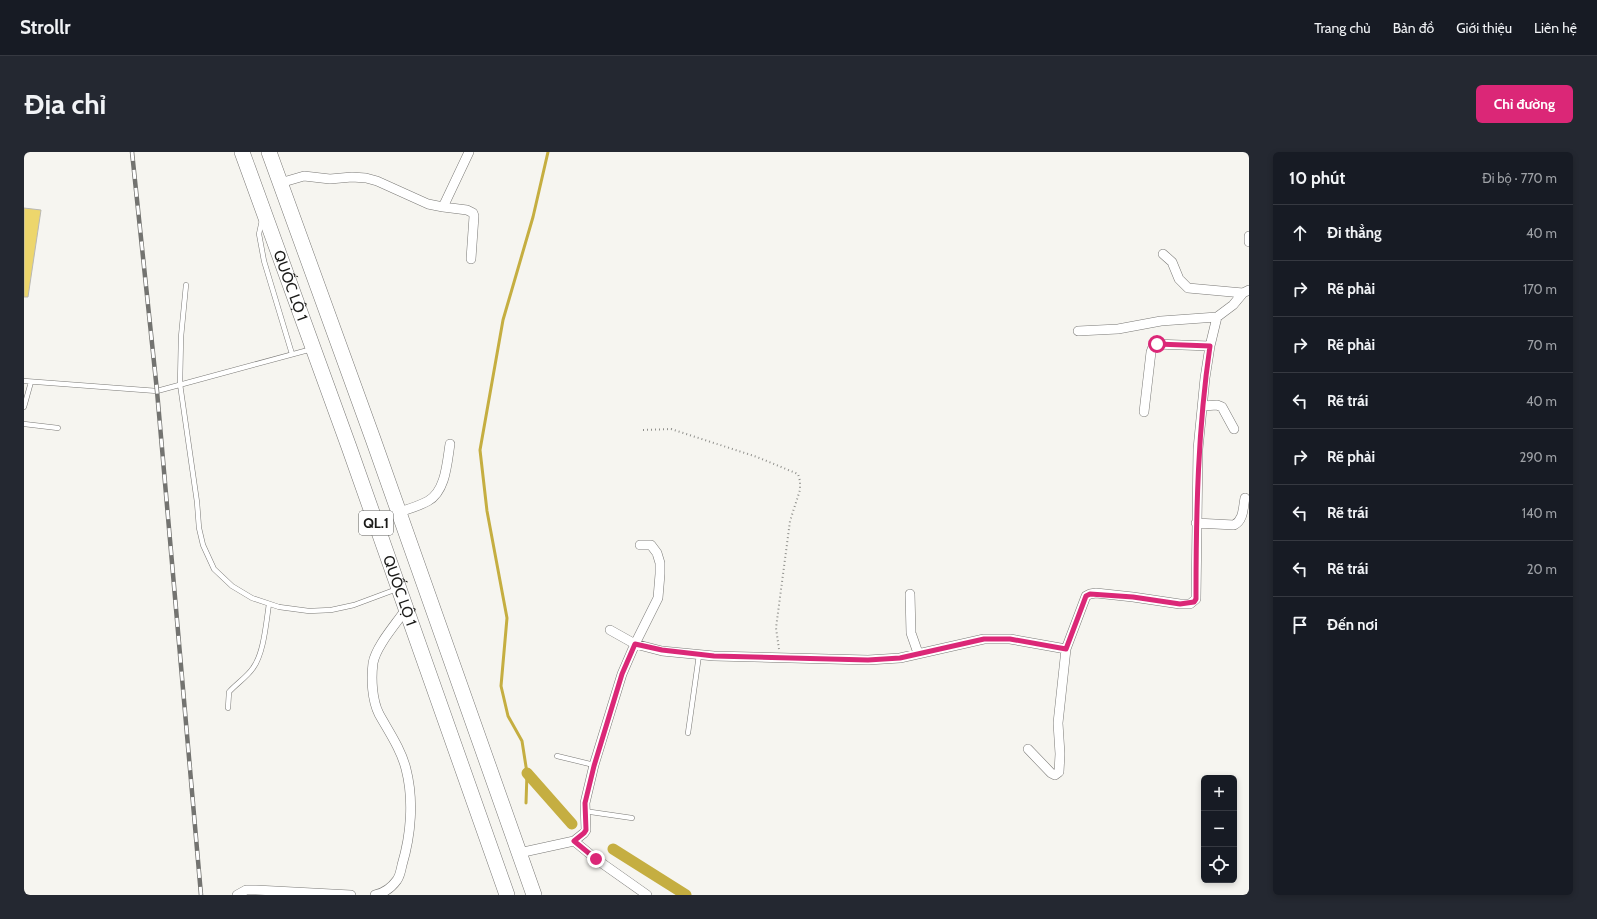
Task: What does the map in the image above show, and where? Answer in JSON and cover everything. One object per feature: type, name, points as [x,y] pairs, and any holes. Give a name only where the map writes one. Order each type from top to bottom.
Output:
[{"type":"highway","name":"QUỐC LỘ 1","points":[[242,152],[349,447],[507,895]]},
{"type":"highway","name":"QUỐC LỘ 1","points":[[269,152],[373,438],[534,895]]},
{"type":"highway","points":[[349,447],[373,438]]},
{"type":"street","points":[[443,207],[469,152]]},
{"type":"street","points":[[280,183],[304,176],[330,179],[352,177],[366,178],[377,181],[428,204],[467,210],[473,213],[474,224],[471,259]]},
{"type":"street","points":[[1249,236],[1249,242]]},
{"type":"street","points":[[1163,254],[1172,262],[1179,279],[1188,288],[1246,292]]},
{"type":"street","points":[[1078,331],[1124,329],[1161,321],[1217,317],[1233,305],[1246,292]]},
{"type":"street","points":[[1028,748],[1051,773],[1055,775],[1059,772],[1060,754],[1058,723],[1066,649],[1086,596],[1090,594],[1133,597],[1180,604],[1194,602],[1196,599],[1198,449],[1210,346],[1217,317]]},
{"type":"street","points":[[1144,412],[1151,352],[1154,344],[1210,346]]},
{"type":"street","points":[[1203,406],[1217,405],[1222,407],[1234,429]]},
{"type":"street","points":[[399,512],[429,501],[435,494],[442,482],[446,469],[450,444]]},
{"type":"street","points":[[1196,523],[1234,525],[1242,515],[1245,498]]},
{"type":"street","points":[[519,853],[574,841],[586,830],[584,811],[586,796],[622,674],[658,598],[660,562],[653,546],[640,545]]},
{"type":"street","points":[[910,594],[911,633],[918,653]]},
{"type":"street","points":[[375,895],[392,886],[398,878],[407,849],[410,819],[409,790],[406,769],[391,734],[375,703],[373,691],[373,664],[375,653],[406,609]]},
{"type":"street","points":[[610,630],[635,644],[662,650],[700,655],[760,658],[779,657],[868,660],[894,658],[992,638],[1010,639],[1066,649]]},
{"type":"street","points":[[574,841],[596,859],[647,895]]},
{"type":"street","points":[[237,895],[246,890],[256,890],[350,895]]},
{"type":"lane","points":[[264,211],[259,234],[263,255],[292,354]]},
{"type":"lane","points":[[186,285],[181,331],[180,384],[198,502],[199,528],[203,545],[214,569],[232,586],[252,598],[279,607],[309,611],[331,610],[354,605],[399,588]]},
{"type":"lane","points":[[24,381],[157,391],[313,349]]},
{"type":"lane","points":[[24,407],[31,382]]},
{"type":"lane","points":[[24,424],[58,428]]},
{"type":"lane","points":[[228,708],[228,692],[252,669],[256,662],[263,642],[269,604]]},
{"type":"lane","points":[[688,733],[700,655]]},
{"type":"lane","points":[[557,756],[594,766]]},
{"type":"lane","points":[[584,811],[632,818]]},
{"type":"path","points":[[643,430],[671,429],[757,457],[798,474],[800,490],[790,521],[776,628],[779,657]]},
{"type":"building","points":[[24,208],[41,210],[28,297],[24,297]]},
{"type":"waterway","points":[[526,803],[527,773],[522,741],[508,716],[501,686],[507,618],[487,511],[480,450],[503,320],[533,217],[548,152]]},
{"type":"waterway","points":[[527,773],[572,824]]},
{"type":"waterway","points":[[613,849],[686,895]]},
{"type":"railway","points":[[132,152],[157,391],[201,895]]},
{"type":"route","points":[[596,859],[574,841],[586,830],[584,811],[586,796],[622,674],[635,644],[662,650],[714,656],[760,658],[838,658],[868,660],[900,658],[953,645],[992,638],[1010,639],[1066,649],[1086,596],[1090,594],[1096,593],[1133,597],[1180,604],[1190,604],[1194,602],[1196,599],[1198,449],[1205,378],[1210,346],[1157,344]]}]
